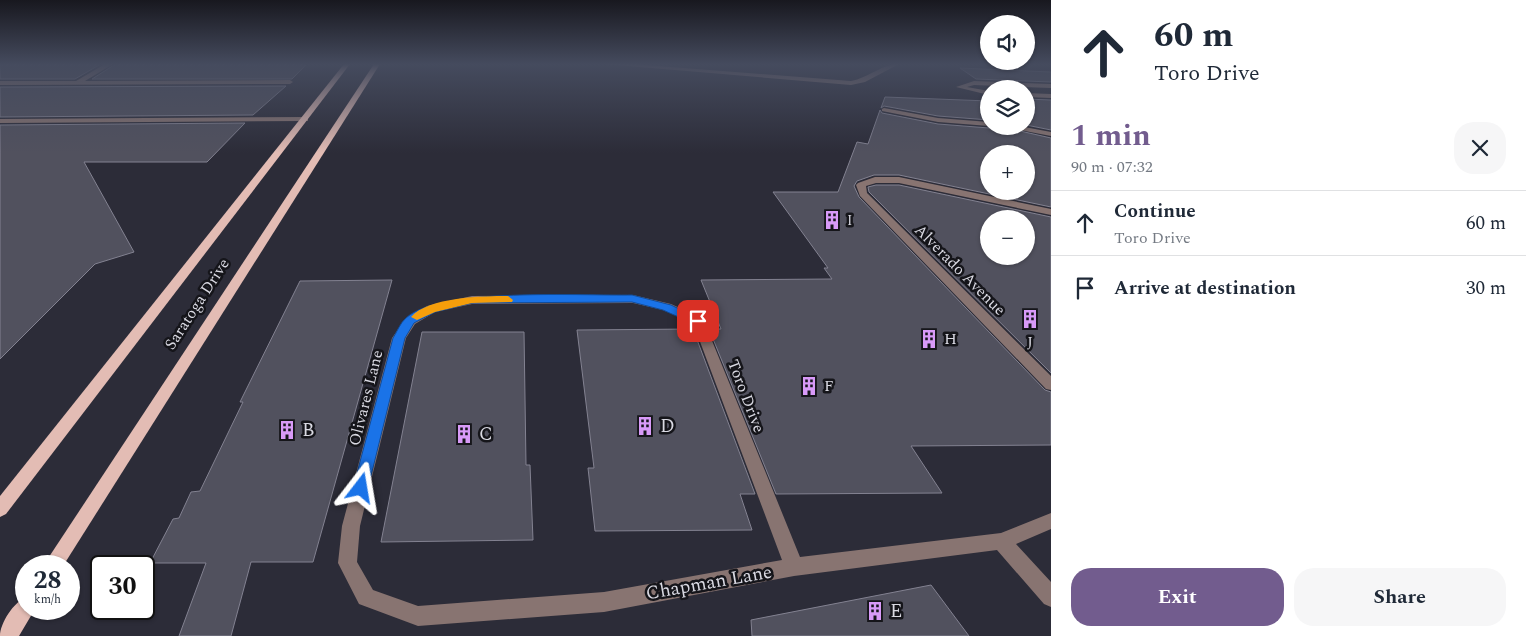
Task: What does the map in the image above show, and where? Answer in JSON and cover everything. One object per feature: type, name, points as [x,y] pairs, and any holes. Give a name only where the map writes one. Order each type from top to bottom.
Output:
[{"type":"main road","name":"Saratoga Drive","points":[[0,508],[324,94]]},
{"type":"main road","name":"Saratoga Drive","points":[[59,555],[358,94]]},
{"type":"main road","points":[[7,636],[17,620]]},
{"type":"street","points":[[1035,95],[1051,96]]},
{"type":"street","points":[[884,110],[938,120],[980,123]]},
{"type":"street","points":[[0,121],[305,119]]},
{"type":"street","points":[[1035,125],[1051,126]]},
{"type":"street","points":[[1035,131],[1051,134]]},
{"type":"street","name":"Alverado Avenue","points":[[1051,212],[898,180],[875,180],[861,185],[863,194],[1051,385]]},
{"type":"street","name":"Toro Drive","points":[[553,299],[632,299],[667,307],[698,321],[794,567]]},
{"type":"street","name":"Olivares Lane","points":[[366,597],[347,563],[351,526],[399,338],[410,321],[431,309],[472,300],[553,299]]},
{"type":"street","name":"Chapman Lane","points":[[366,597],[418,616],[604,602],[794,567],[1001,541],[1051,521]]},
{"type":"street","points":[[1001,541],[1051,597]]},
{"type":"building","points":[[0,94],[277,94],[253,115],[0,117]]},
{"type":"building","points":[[885,97],[980,101],[980,119],[938,116],[884,106],[881,108]]},
{"type":"building","points":[[1035,99],[1051,100],[1051,130],[1035,127]]},
{"type":"building","points":[[880,110],[882,113],[938,124],[980,127],[980,135],[1035,134],[1051,138],[1051,207],[1018,200],[1035,200],[1035,145],[980,145],[980,192],[899,175],[874,175],[857,181],[854,186],[859,197],[1045,390],[1051,392],[1051,445],[911,446],[942,493],[776,494],[709,329],[721,329],[701,280],[832,279],[824,268],[828,268],[773,192],[838,192],[857,142],[868,144]]},
{"type":"building","points":[[245,123],[207,162],[84,162],[134,252],[95,264],[0,359],[0,125]]},
{"type":"building","points":[[876,185],[899,185],[1018,210],[980,210],[980,265],[1035,265],[1035,214],[1051,217],[1051,373],[869,192],[868,187]]},
{"type":"building","name":"B","points":[[392,280],[313,562],[251,562],[231,636],[179,636],[206,563],[155,563],[154,555],[173,519],[179,518],[191,492],[200,491],[243,402],[240,402],[300,281]]},
{"type":"building","name":"D","points":[[693,329],[755,494],[740,494],[752,530],[595,531],[588,468],[594,468],[577,330]]},
{"type":"building","name":"C","points":[[422,332],[524,332],[526,465],[530,465],[533,540],[381,542]]},
{"type":"building","name":"E","points":[[931,585],[969,636],[752,636],[751,620]]},
{"type":"slow traffic","points":[[417,317],[431,309],[472,300],[508,300]]},
{"type":"place","name":"I","points":[[832,220]]},
{"type":"place","name":"J","points":[[1030,319]]},
{"type":"place","name":"H","points":[[929,339]]},
{"type":"place","name":"F","points":[[809,386]]},
{"type":"place","name":"D","points":[[645,426]]},
{"type":"place","name":"B","points":[[287,430]]},
{"type":"place","name":"C","points":[[464,434]]},
{"type":"place","name":"E","points":[[875,611]]},
{"type":"route","points":[[361,488],[399,338],[410,321],[431,309],[472,300],[632,299],[667,307],[698,321]]}]
